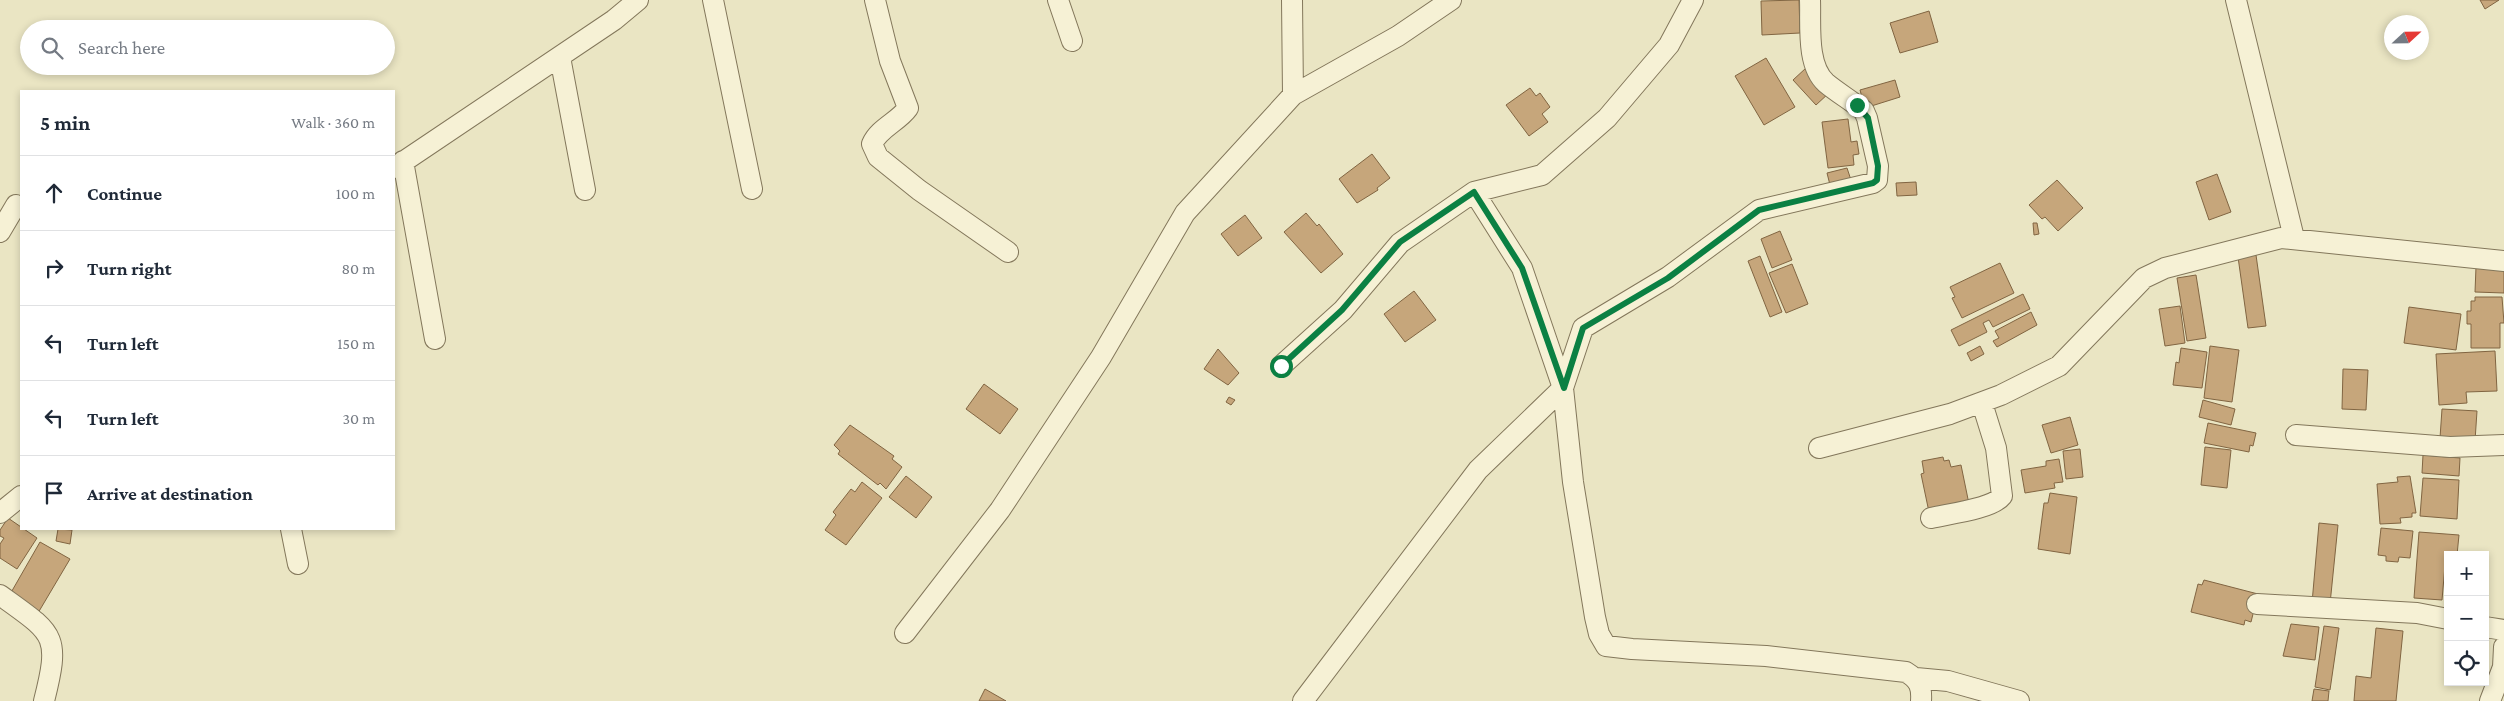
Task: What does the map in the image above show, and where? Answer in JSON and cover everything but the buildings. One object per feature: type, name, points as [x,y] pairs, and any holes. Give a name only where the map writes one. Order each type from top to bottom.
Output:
[{"type":"street","points":[[436,338],[398,165],[614,20],[638,0]]},
{"type":"street","points":[[713,0],[752,189]]},
{"type":"street","points":[[875,0],[890,60],[908,108],[902,116],[876,136],[872,144],[878,157],[919,190],[1008,252]]},
{"type":"street","points":[[1058,0],[1072,42]]},
{"type":"street","points":[[1292,0],[1293,95]]},
{"type":"street","points":[[905,633],[1000,510],[1101,357],[1185,213],[1293,95],[1398,36],[1451,0]]},
{"type":"street","points":[[1281,366],[1342,310],[1400,242],[1474,192],[1542,175],[1607,118],[1669,45],[1693,0]]},
{"type":"street","points":[[1303,701],[1478,470],[1564,388],[1583,328],[1668,278],[1759,210],[1873,183],[1877,180],[1878,166],[1868,118],[1864,111],[1825,82],[1818,74],[1812,45],[1810,0]]},
{"type":"street","points":[[2236,0],[2294,238]]},
{"type":"street","points":[[560,57],[585,190]]},
{"type":"street","points":[[1474,192],[1522,268],[1564,388],[1573,482],[1599,634],[1606,646],[1766,656],[1906,672],[1916,678],[1922,686],[1921,701]]},
{"type":"street","points":[[0,232],[16,205]]},
{"type":"street","points":[[1819,448],[1896,430],[1982,402],[2059,366],[2144,278],[2165,268],[2281,238],[2504,261]]},
{"type":"street","points":[[1931,518],[1979,507],[1998,501],[2002,496],[1996,448],[1982,402]]},
{"type":"street","points":[[2296,434],[2450,447],[2504,445]]},
{"type":"street","points":[[0,514],[20,497]]},
{"type":"street","points":[[292,530],[298,564]]},
{"type":"street","points":[[0,595],[44,629],[53,645],[53,666],[44,701]]},
{"type":"street","points":[[2257,604],[2417,613],[2444,618]]},
{"type":"street","points":[[2489,627],[2504,630]]},
{"type":"street","points":[[2490,701],[2504,660]]},
{"type":"street","points":[[1916,678],[1948,681],[2019,701]]},
{"type":"route","points":[[1281,366],[1342,310],[1400,242],[1474,192],[1522,268],[1564,388],[1583,328],[1668,278],[1759,210],[1873,183],[1877,180],[1878,166],[1868,118],[1857,105]]}]
